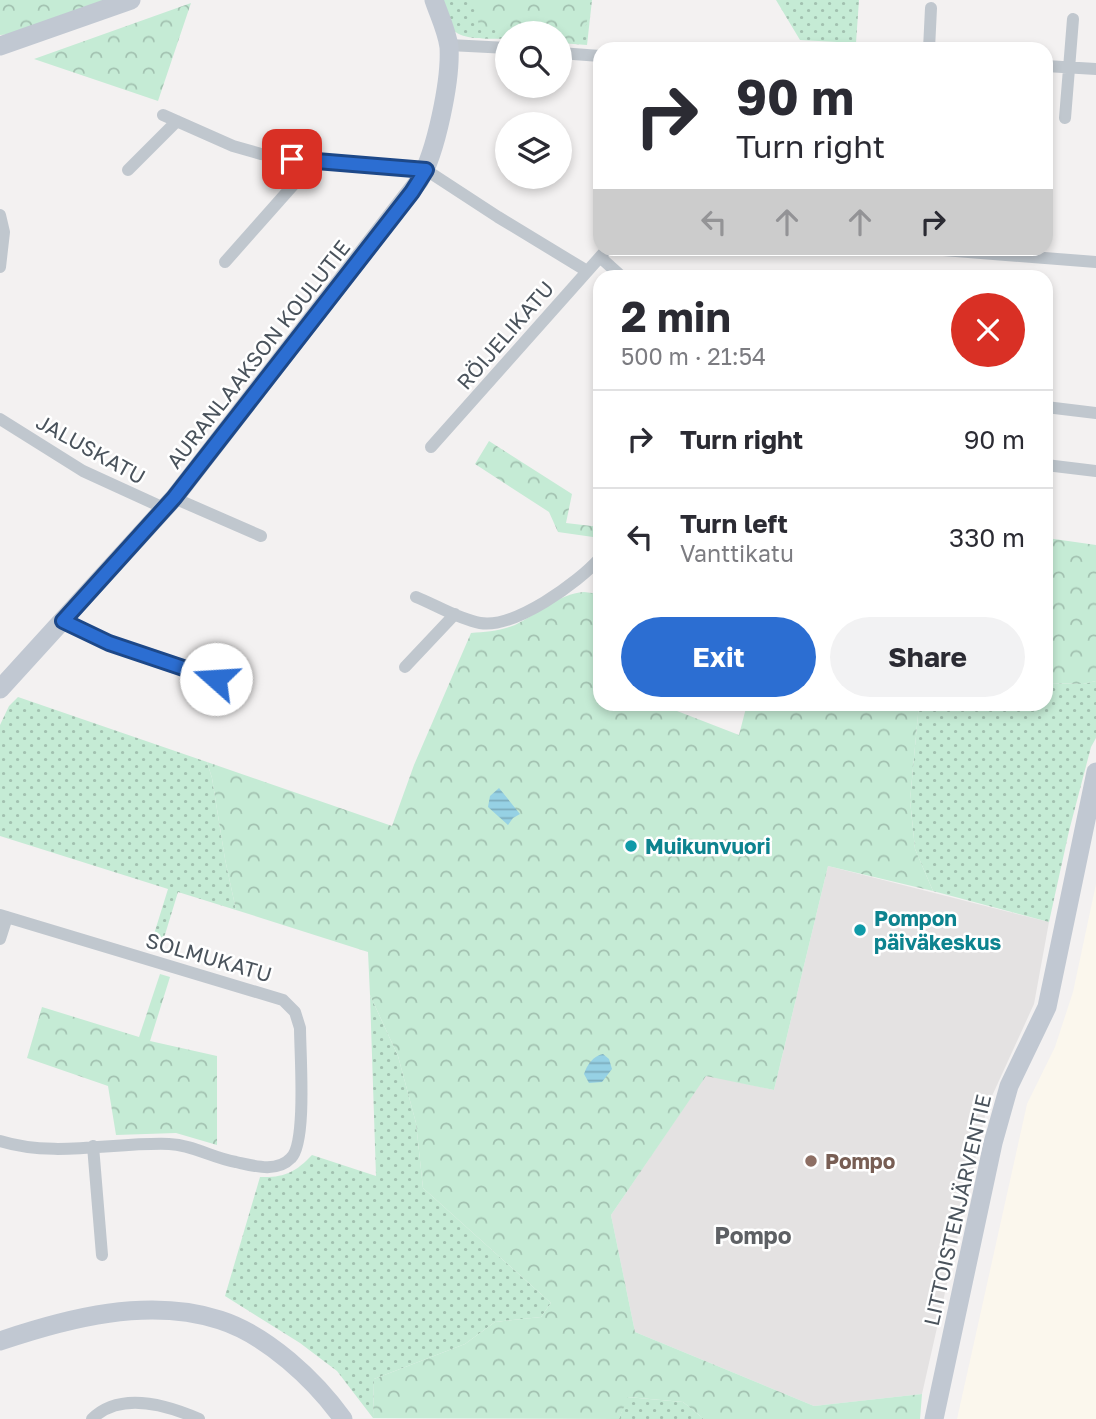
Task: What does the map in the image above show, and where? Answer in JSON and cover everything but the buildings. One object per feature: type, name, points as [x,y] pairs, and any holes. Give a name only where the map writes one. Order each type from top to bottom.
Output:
[{"type":"street","points":[[0,46],[131,0]]},
{"type":"street","name":"AURANLAAKSON KOULUTIE","points":[[0,689],[170,503],[412,192],[426,170],[435,145],[447,78],[449,45],[434,0]]},
{"type":"street","points":[[929,42],[931,8]]},
{"type":"street","points":[[1065,118],[1073,19]]},
{"type":"street","points":[[449,45],[495,47]]},
{"type":"street","points":[[572,54],[593,55]]},
{"type":"street","points":[[1053,66],[1096,69]]},
{"type":"street","points":[[163,115],[246,150],[310,161],[426,170],[587,271]]},
{"type":"street","points":[[128,170],[177,121]]},
{"type":"street","points":[[225,262],[303,174],[310,161]]},
{"type":"street","points":[[0,215],[4,232],[0,267]]},
{"type":"street","name":"RÖIJELIKATU","points":[[431,447],[601,256]]},
{"type":"street","points":[[1020,256],[1096,262]]},
{"type":"street","points":[[1053,408],[1096,414]]},
{"type":"street","name":"JALUSKATU","points":[[0,419],[83,471],[261,536]]},
{"type":"street","points":[[1053,466],[1096,471]]},
{"type":"street","points":[[416,597],[486,624],[512,620],[578,578],[593,564]]},
{"type":"street","points":[[405,667],[455,614]]},
{"type":"street","points":[[63,621],[109,643],[216,679]]},
{"type":"street","name":"LITTOISTENJÄRVENTIE","points":[[934,1419],[993,1143],[1009,1086],[1047,1007],[1096,772]]},
{"type":"street","points":[[0,939],[3,916]]},
{"type":"street","name":"SOLMUKATU","points":[[0,1140],[38,1148],[179,1144],[250,1165],[275,1167],[295,1154],[301,1136],[300,1028],[298,1016],[288,1003],[273,996],[3,916]]},
{"type":"street","points":[[93,1146],[102,1255]]},
{"type":"street","points":[[0,1341],[46,1325],[95,1315],[153,1312],[204,1316],[238,1328],[283,1356],[317,1387],[343,1419]]},
{"type":"street","points":[[92,1419],[105,1408],[130,1402],[171,1409],[200,1419]]},
{"type":"shaded area","name":"Pompo","points":[[828,866],[1049,922],[1034,1004],[987,1107],[922,1394],[814,1406],[635,1332],[611,1215],[706,1075],[774,1090]]},
{"type":"shaded area","points":[[1096,884],[1096,1419],[957,1419],[1027,1104],[1055,1047],[1073,992]]},
{"type":"green space","points":[[0,0],[107,0],[13,34],[0,35]]},
{"type":"green space","points":[[440,0],[592,0],[587,45],[572,44],[572,21],[495,21],[495,39],[460,35],[448,23]]},
{"type":"green space","points":[[473,0],[586,0],[590,9],[582,41],[572,42],[572,21],[495,21],[495,30],[480,29]]},
{"type":"green space","points":[[776,0],[859,0],[856,42],[800,40]]},
{"type":"green space","points":[[191,3],[158,101],[34,59]]},
{"type":"green space","points":[[489,441],[572,494],[566,523],[593,526],[593,537],[558,532],[549,512],[475,464]]},
{"type":"green space","points":[[1053,539],[1096,545],[1096,681],[1083,684],[1053,683]]},
{"type":"green space","points":[[593,593],[593,711],[677,711],[739,735],[745,711],[918,711],[910,800],[915,849],[933,891],[828,866],[774,1090],[706,1076],[611,1215],[635,1332],[814,1406],[922,1394],[920,1419],[704,1419],[683,1402],[628,1397],[619,1419],[373,1418],[374,1379],[465,1344],[495,1322],[541,1317],[551,1303],[423,1188],[416,1123],[398,1056],[370,995],[368,952],[236,910],[207,762],[392,826],[414,765],[471,633],[509,627],[565,596]]},
{"type":"green space","points":[[1096,681],[1096,738],[1091,747],[1069,831],[1049,922],[933,891],[915,849],[910,800],[918,711],[1053,711],[1053,683],[1083,684]]},
{"type":"green space","points":[[18,697],[207,762],[236,910],[178,892],[160,951],[150,947],[168,889],[0,836],[0,725],[9,706]]},
{"type":"green space","points":[[160,974],[170,977],[150,1041],[217,1056],[217,1145],[176,1133],[116,1135],[108,1086],[27,1058],[42,1007],[139,1037]]},
{"type":"green space","points":[[370,995],[398,1056],[416,1123],[423,1188],[551,1303],[541,1317],[495,1322],[465,1344],[374,1379],[373,1418],[337,1371],[300,1343],[225,1296],[260,1177],[289,1173],[312,1155],[376,1176]]},
{"type":"green space","points":[[627,1397],[683,1402],[704,1419],[619,1419]]},
{"type":"water","points":[[499,788],[520,814],[508,825],[488,807],[490,796]]},
{"type":"water","points":[[603,1054],[609,1059],[612,1069],[602,1082],[589,1083],[584,1074],[587,1067],[593,1059]]},
{"type":"place","name":"Muikunvuori","points":[[631,846]]},
{"type":"place","name":"Pompon päiväkeskus","points":[[860,930]]},
{"type":"place","name":"Pompo","points":[[811,1161]]},
{"type":"district","name":"Pompo","points":[[753,1235]]},
{"type":"route","points":[[216,679],[109,643],[63,621],[156,520],[228,431],[412,192],[426,170],[292,159]]}]
